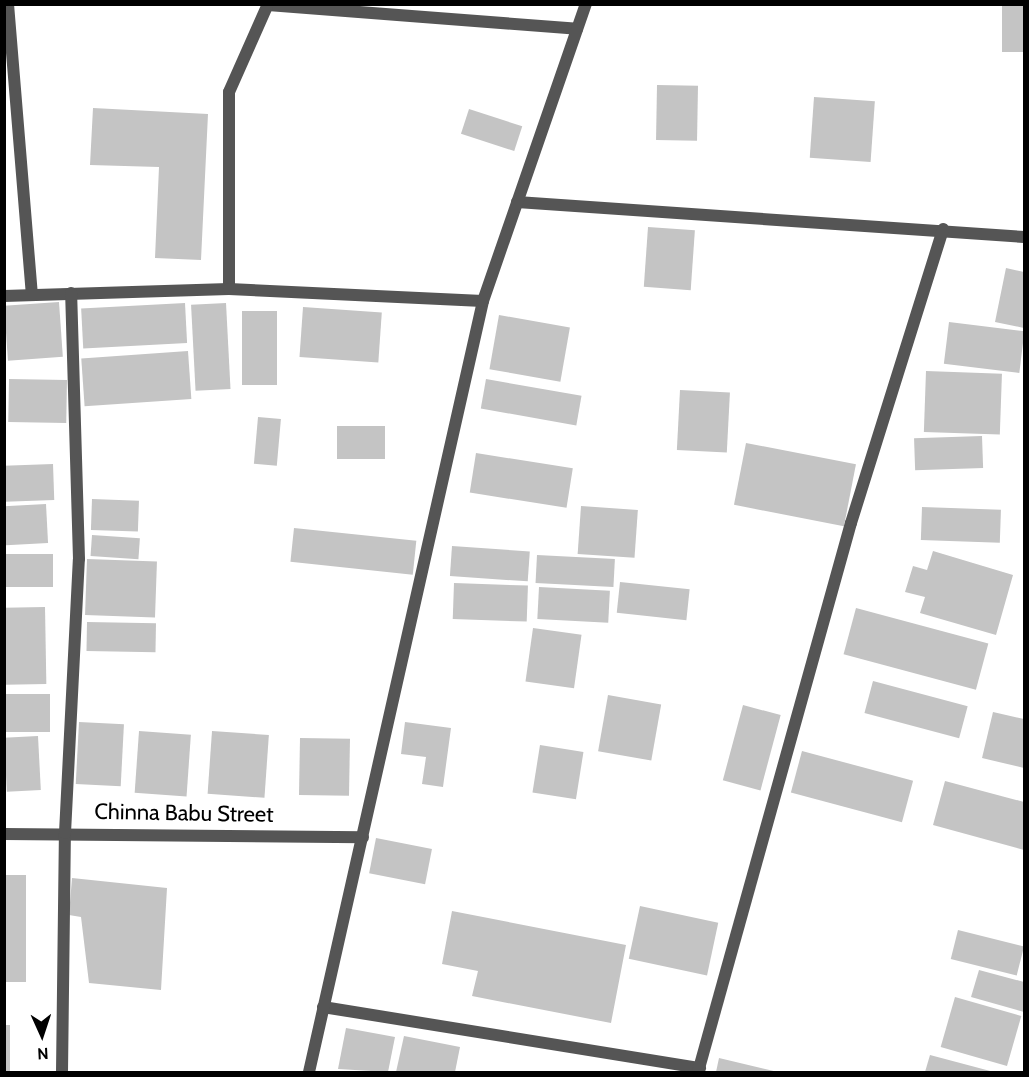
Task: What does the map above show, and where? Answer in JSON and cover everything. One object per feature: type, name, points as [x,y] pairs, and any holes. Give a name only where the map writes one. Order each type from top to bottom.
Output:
[{"type":"street","points":[[8,4],[32,295]]},
{"type":"street","points":[[309,1072],[483,301],[586,4]]},
{"type":"street","points":[[229,289],[229,92],[268,5],[577,29]]},
{"type":"street","points":[[517,202],[943,229],[1024,237]]},
{"type":"street","points":[[323,1006],[699,1070],[850,523],[943,229]]},
{"type":"street","points":[[4,296],[229,289],[483,301]]},
{"type":"street","points":[[62,1072],[64,833],[79,559],[71,293]]},
{"type":"street","name":"Chinna Babu Street","points":[[4,834],[363,837]]},
{"type":"building","points":[[1002,5],[1024,5],[1024,52],[1002,52]]},
{"type":"building","points":[[657,85],[698,86],[697,141],[656,140]]},
{"type":"building","points":[[814,97],[875,101],[871,162],[810,158]]},
{"type":"building","points":[[93,108],[208,114],[201,260],[155,258],[159,167],[90,165]]},
{"type":"building","points":[[469,109],[522,126],[514,151],[461,134]]},
{"type":"building","points":[[648,227],[695,230],[691,290],[644,287]]},
{"type":"building","points":[[1006,268],[1024,272],[1024,328],[995,322]]},
{"type":"building","points":[[59,302],[63,357],[8,361],[4,306]]},
{"type":"building","points":[[185,303],[187,343],[83,348],[81,308]]},
{"type":"building","points":[[226,303],[231,389],[196,391],[191,305]]},
{"type":"building","points":[[303,307],[382,313],[378,362],[300,357]]},
{"type":"building","points":[[242,311],[277,311],[277,385],[242,385]]},
{"type":"building","points":[[499,315],[570,328],[560,382],[489,369]]},
{"type":"building","points":[[949,322],[1024,331],[1019,373],[944,364]]},
{"type":"building","points":[[188,351],[191,399],[85,406],[81,358]]},
{"type":"building","points":[[926,371],[1002,374],[1000,435],[924,432]]},
{"type":"building","points":[[9,379],[67,380],[66,423],[8,422]]},
{"type":"building","points":[[486,379],[582,396],[576,425],[481,409]]},
{"type":"building","points":[[680,390],[730,393],[727,453],[677,450]]},
{"type":"building","points":[[258,417],[281,419],[277,466],[254,464]]},
{"type":"building","points":[[337,426],[385,426],[385,459],[337,459]]},
{"type":"building","points":[[982,436],[983,468],[915,470],[914,438]]},
{"type":"building","points":[[746,443],[856,464],[844,526],[734,505]]},
{"type":"building","points":[[476,453],[573,468],[567,508],[470,493]]},
{"type":"building","points":[[53,464],[54,500],[5,502],[4,466]]},
{"type":"building","points":[[92,499],[139,501],[138,532],[91,530]]},
{"type":"building","points":[[46,504],[48,543],[6,545],[4,506]]},
{"type":"building","points":[[581,506],[638,510],[635,558],[578,554]]},
{"type":"building","points":[[922,507],[1001,510],[1000,543],[921,540]]},
{"type":"building","points":[[294,528],[416,541],[413,575],[290,562]]},
{"type":"building","points":[[92,535],[140,538],[138,559],[91,556]]},
{"type":"building","points":[[452,546],[530,551],[528,581],[450,576]]},
{"type":"building","points":[[933,551],[1013,575],[996,635],[920,613],[925,597],[905,592],[913,566],[927,570]]},
{"type":"building","points":[[4,554],[53,554],[53,587],[4,587]]},
{"type":"building","points":[[537,555],[615,559],[613,587],[536,583]]},
{"type":"building","points":[[87,559],[157,561],[155,617],[85,615]]},
{"type":"building","points":[[620,582],[690,589],[686,620],[617,613]]},
{"type":"building","points":[[454,583],[528,586],[527,622],[453,619]]},
{"type":"building","points":[[539,587],[610,591],[608,623],[537,619]]},
{"type":"building","points":[[45,607],[46,684],[5,685],[4,608]]},
{"type":"building","points":[[856,608],[988,643],[976,690],[844,654]]},
{"type":"building","points":[[87,622],[156,623],[155,652],[86,651]]},
{"type":"building","points":[[533,628],[582,635],[574,688],[525,681]]},
{"type":"building","points":[[873,681],[968,706],[959,738],[864,713]]},
{"type":"building","points":[[4,694],[50,694],[50,732],[4,732]]},
{"type":"building","points":[[608,695],[661,704],[651,761],[598,751]]},
{"type":"building","points":[[743,705],[781,715],[760,790],[723,780]]},
{"type":"building","points":[[993,712],[1024,719],[1024,768],[982,758]]},
{"type":"building","points":[[79,722],[124,724],[121,786],[76,784]]},
{"type":"building","points":[[405,722],[451,728],[443,787],[422,784],[426,757],[401,754]]},
{"type":"building","points":[[139,731],[191,735],[187,796],[135,793]]},
{"type":"building","points":[[212,731],[269,735],[264,798],[208,794]]},
{"type":"building","points":[[38,736],[41,790],[7,792],[4,738]]},
{"type":"building","points":[[300,738],[350,739],[349,796],[299,795]]},
{"type":"building","points":[[540,745],[583,752],[576,799],[532,792]]},
{"type":"building","points":[[802,751],[913,781],[902,822],[791,793]]},
{"type":"building","points":[[945,781],[1024,802],[1024,850],[933,825]]},
{"type":"building","points":[[376,838],[432,849],[425,884],[369,873]]},
{"type":"building","points":[[4,875],[26,875],[26,982],[4,982]]},
{"type":"building","points":[[72,878],[167,888],[161,990],[89,983],[81,917],[69,915]]},
{"type":"building","points":[[640,906],[718,923],[707,975],[629,959]]},
{"type":"building","points":[[452,911],[626,945],[611,1023],[472,996],[478,971],[442,964]]},
{"type":"building","points":[[958,930],[1024,946],[1017,976],[951,959]]},
{"type":"building","points":[[979,970],[1024,982],[1024,1012],[971,997]]},
{"type":"building","points":[[955,997],[1021,1016],[1007,1066],[941,1047]]},
{"type":"building","points":[[4,1025],[10,1025],[10,1072],[4,1072]]},
{"type":"building","points":[[346,1028],[395,1037],[388,1072],[338,1069]]},
{"type":"building","points":[[404,1036],[460,1047],[455,1072],[396,1072]]},
{"type":"building","points":[[930,1055],[994,1072],[925,1072]]},
{"type":"building","points":[[719,1058],[778,1072],[716,1072]]}]
